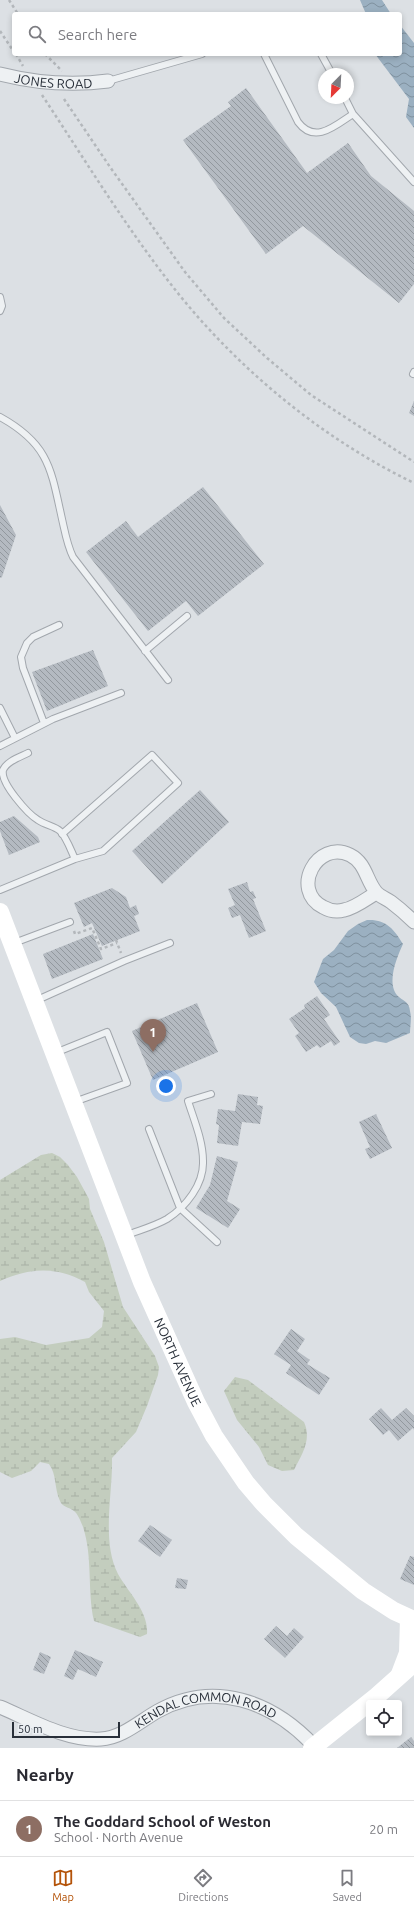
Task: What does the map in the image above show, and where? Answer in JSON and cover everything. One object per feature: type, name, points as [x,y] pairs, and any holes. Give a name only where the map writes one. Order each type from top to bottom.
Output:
[{"type":"main road","name":"NORTH AVENUE","points":[[0,912],[9,941],[45,1030],[123,1237],[149,1300],[196,1402],[222,1448],[242,1478],[268,1509],[324,1561],[374,1599],[412,1619]]},
{"type":"main road","points":[[397,1678],[403,1668],[408,1653],[412,1619]]},
{"type":"main road","points":[[313,1747],[414,1663]]},
{"type":"street","name":"JONES ROAD","points":[[0,74],[33,81],[71,84],[108,81]]},
{"type":"street","points":[[376,893],[345,910],[332,911],[320,906],[312,896],[308,884],[310,871],[323,856],[336,852],[349,855],[364,868],[376,893],[398,907],[414,922]]},
{"type":"street","name":"KENDAL COMMON ROAD","points":[[0,1707],[73,1736],[102,1739],[127,1730],[159,1710],[180,1701],[205,1695],[226,1696],[248,1702],[273,1714],[297,1730],[313,1747]]},
{"type":"lane","points":[[108,81],[195,56]]},
{"type":"lane","points":[[265,56],[298,122],[305,130],[313,133],[322,133],[353,114]]},
{"type":"lane","points":[[322,56],[329,68]]},
{"type":"lane","points":[[348,104],[353,114],[414,182]]},
{"type":"lane","points":[[0,298],[2,306],[0,310]]},
{"type":"lane","points":[[0,417],[17,428],[36,446],[46,460],[52,474],[70,550],[77,563],[168,680]]},
{"type":"lane","points":[[145,651],[187,616]]},
{"type":"lane","points":[[44,723],[23,668],[21,657],[27,643],[32,637],[59,625]]},
{"type":"lane","points":[[0,746],[44,723],[121,693]]},
{"type":"lane","points":[[0,708],[2,719],[15,738]]},
{"type":"lane","points":[[28,753],[11,761],[4,767],[2,773],[4,782],[13,796],[31,815],[62,834],[75,859]]},
{"type":"lane","points":[[0,890],[75,859],[102,851],[178,783],[152,755],[62,834]]},
{"type":"lane","points":[[9,941],[70,922]]},
{"type":"lane","points":[[34,1002],[124,961],[170,943]]},
{"type":"lane","points":[[54,1054],[106,1032],[127,1083],[72,1103]]},
{"type":"lane","points":[[123,1237],[161,1222],[180,1208],[197,1187],[203,1169],[200,1140],[188,1101],[211,1094]]},
{"type":"lane","points":[[149,1129],[180,1208],[217,1242]]},
{"type":"path","points":[[9,0],[17,12]]},
{"type":"path","points":[[0,31],[12,49]]},
{"type":"path","points":[[47,56],[60,68],[63,73]]},
{"type":"path","points":[[33,81],[146,250],[181,298],[223,343],[269,387],[313,421],[364,455],[414,483]]},
{"type":"path","points":[[64,99],[185,272],[224,318],[301,387],[334,411],[414,462]]},
{"type":"path","points":[[70,922],[75,934],[92,928],[101,949],[117,943]]},
{"type":"green space","points":[[52,1153],[60,1157],[68,1165],[77,1177],[89,1199],[90,1209],[104,1242],[123,1307],[155,1356],[159,1367],[158,1375],[136,1432],[112,1458],[109,1517],[110,1547],[118,1574],[137,1602],[145,1618],[147,1634],[140,1637],[94,1621],[88,1550],[83,1527],[75,1512],[61,1503],[52,1468],[49,1464],[40,1462],[31,1471],[12,1478],[0,1472],[0,1339],[15,1337],[46,1345],[89,1338],[102,1327],[104,1311],[89,1292],[85,1282],[74,1277],[53,1271],[32,1271],[0,1281],[0,1180],[41,1155]]},
{"type":"green space","points":[[235,1377],[248,1380],[304,1422],[307,1435],[305,1447],[294,1470],[282,1471],[268,1465],[259,1447],[237,1420],[224,1391]]},
{"type":"water","points":[[360,0],[382,0],[390,12],[365,12]]},
{"type":"water","points":[[402,28],[414,43],[414,128],[406,117],[409,99],[377,56],[402,56]]},
{"type":"water","points":[[367,920],[379,921],[389,926],[403,944],[395,963],[393,985],[395,992],[409,1006],[411,1016],[410,1033],[386,1043],[375,1041],[366,1044],[359,1043],[350,1037],[336,1007],[321,993],[314,982],[323,959],[334,950],[348,931]]},
{"type":"building","points":[[246,88],[307,173],[348,143],[371,176],[414,211],[414,284],[399,303],[303,226],[266,254],[183,140],[231,106],[228,102]]},
{"type":"building","points":[[414,401],[414,416],[409,413]]},
{"type":"building","points":[[203,487],[264,564],[198,616],[186,601],[148,631],[86,552],[126,521],[138,537]]},
{"type":"building","points":[[0,505],[16,535],[2,577],[0,578]]},
{"type":"building","points":[[93,650],[108,686],[47,711],[32,672]]},
{"type":"building","points":[[200,790],[229,822],[162,884],[132,851]]},
{"type":"building","points":[[14,816],[38,837],[40,842],[9,855],[0,831],[0,822]]},
{"type":"building","points":[[247,882],[250,892],[253,891],[256,898],[253,899],[266,931],[249,938],[240,915],[232,918],[228,908],[235,905],[228,889]]},
{"type":"building","points":[[112,888],[126,897],[130,908],[136,905],[139,914],[134,916],[140,931],[102,946],[92,923],[84,927],[74,903]]},
{"type":"building","points":[[93,934],[103,959],[52,979],[43,954]]},
{"type":"building","points":[[317,996],[330,1015],[324,1019],[340,1042],[334,1046],[331,1041],[320,1048],[317,1045],[306,1052],[295,1036],[299,1033],[289,1019],[305,1008],[304,1005]]},
{"type":"building","points":[[197,1003],[218,1052],[153,1080],[132,1031]]},
{"type":"building","points":[[238,1094],[258,1097],[257,1105],[263,1106],[260,1124],[242,1122],[238,1146],[217,1143],[219,1125],[216,1124],[218,1109],[235,1111]]},
{"type":"building","points":[[376,1114],[392,1148],[370,1159],[365,1149],[370,1147],[359,1122]]},
{"type":"building","points":[[217,1156],[238,1162],[227,1201],[240,1209],[228,1228],[196,1208],[210,1185]]},
{"type":"building","points":[[291,1329],[305,1339],[297,1351],[310,1360],[307,1364],[330,1378],[319,1395],[286,1373],[291,1365],[274,1354]]},
{"type":"building","points":[[381,1408],[392,1420],[406,1408],[414,1416],[414,1430],[413,1428],[398,1441],[389,1430],[383,1435],[369,1419]]},
{"type":"building","points":[[150,1525],[172,1540],[160,1557],[138,1541]]},
{"type":"building","points":[[410,1556],[414,1557],[414,1585],[400,1579]]},
{"type":"building","points":[[177,1578],[188,1580],[186,1589],[175,1588]]},
{"type":"building","points":[[276,1626],[287,1636],[294,1628],[304,1637],[285,1658],[264,1639]]},
{"type":"building","points":[[75,1650],[103,1662],[96,1677],[78,1669],[73,1680],[64,1676]]},
{"type":"building","points":[[40,1652],[51,1657],[44,1674],[33,1670]]},
{"type":"building","points":[[411,1737],[414,1741],[414,1748],[397,1748]]},
{"type":"place","name":"The Goddard School of Weston","points":[[153,1052]]}]
